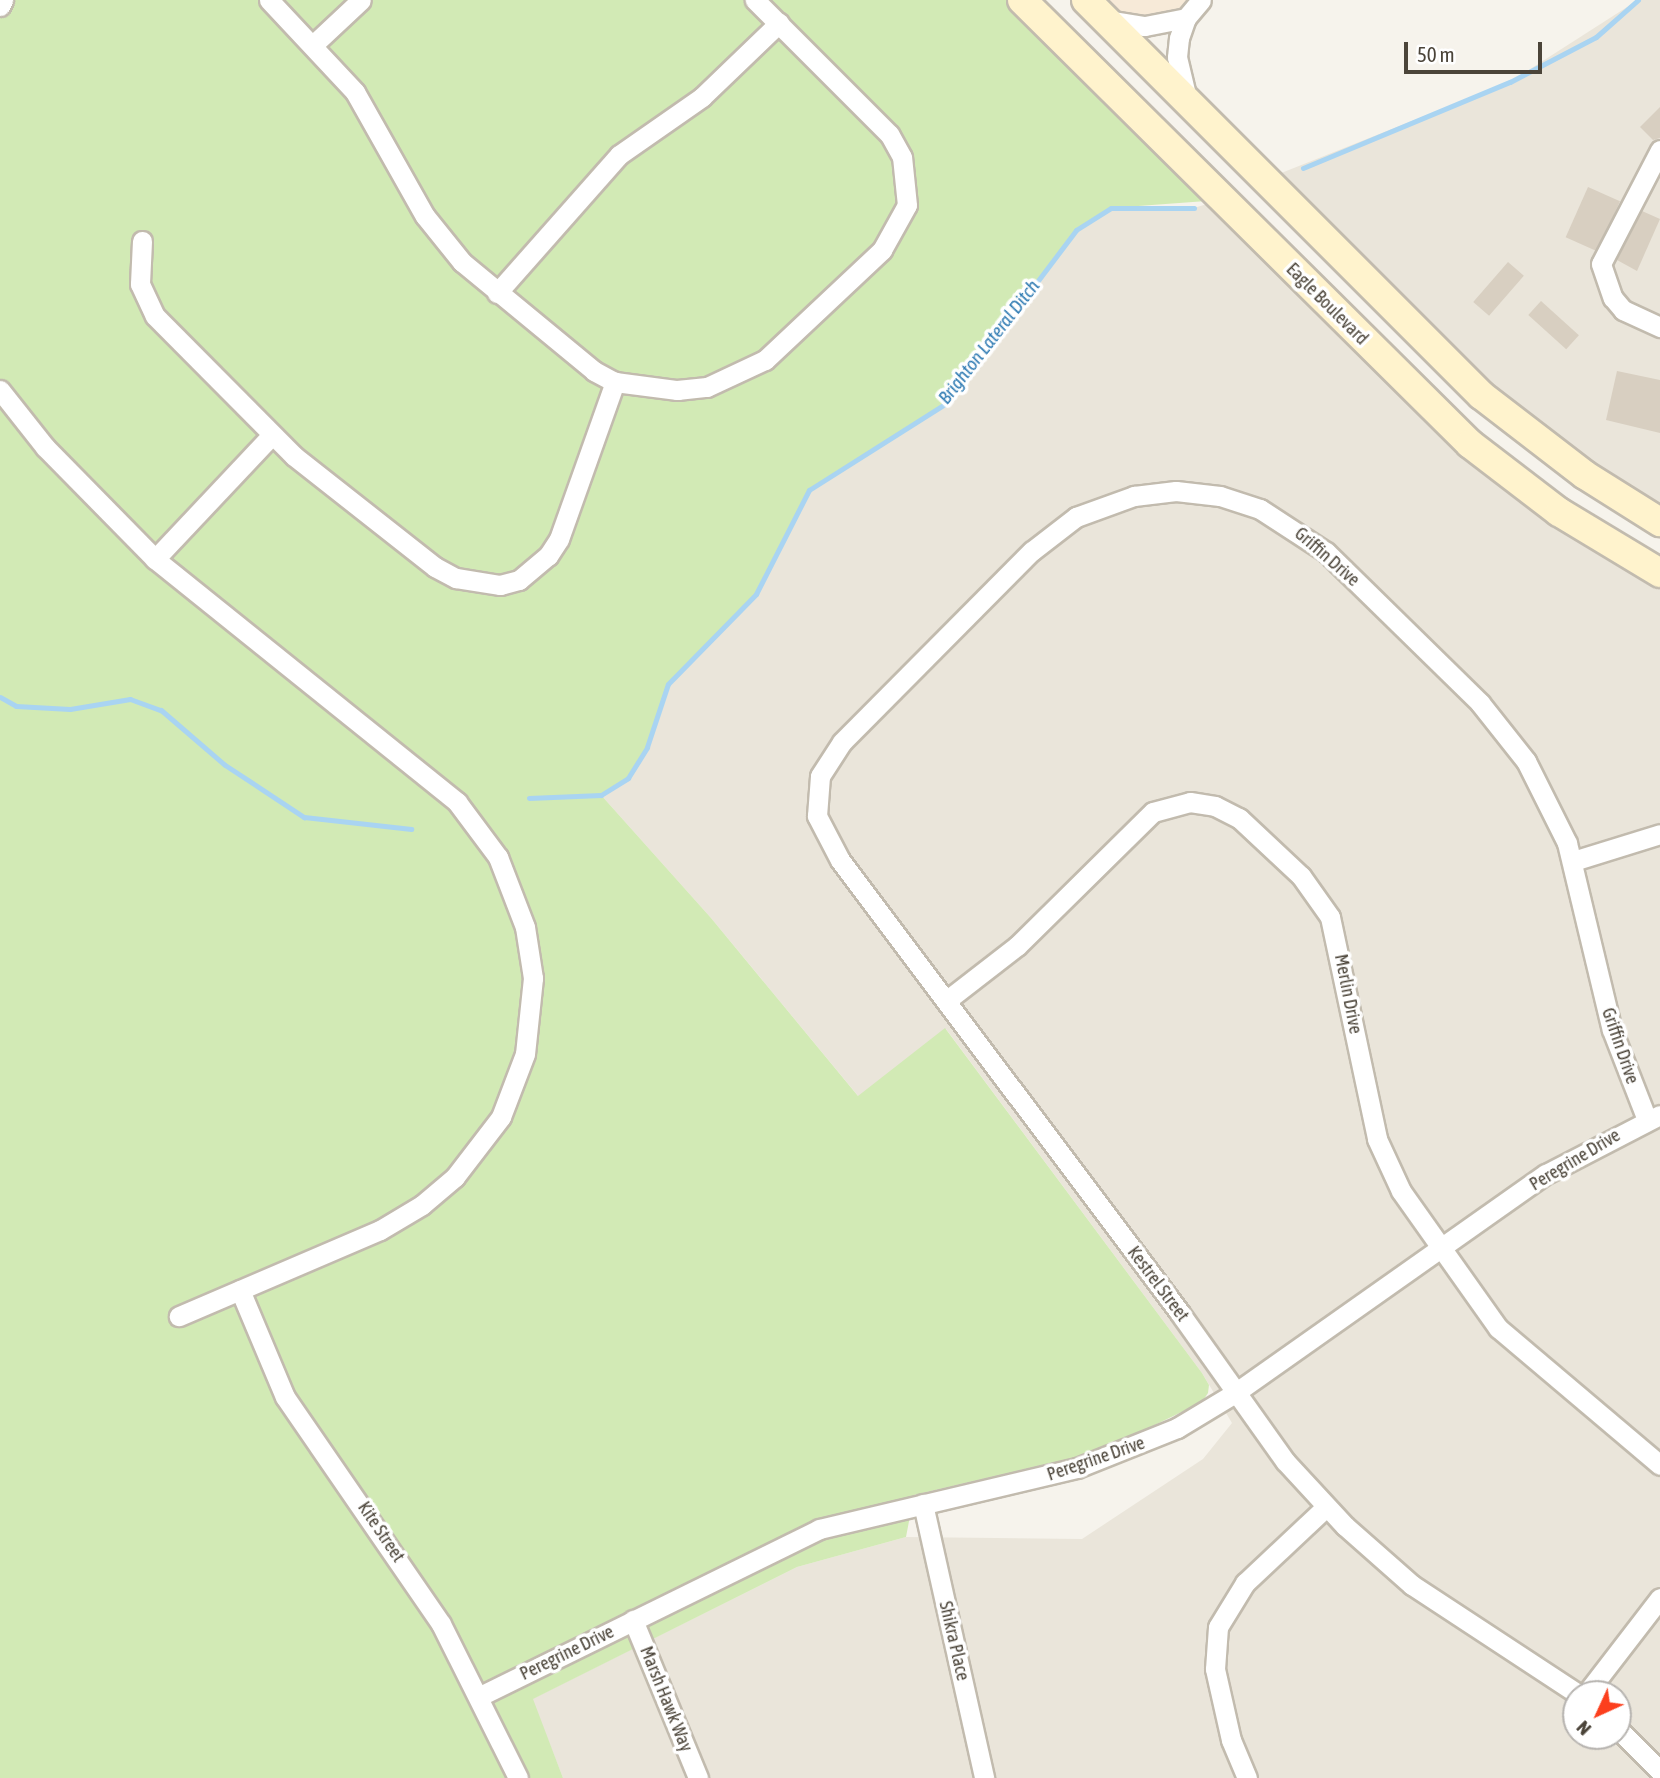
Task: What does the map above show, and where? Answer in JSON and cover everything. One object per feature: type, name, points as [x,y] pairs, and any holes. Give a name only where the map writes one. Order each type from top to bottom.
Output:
[{"type":"street","points":[[0,6],[3,0]]},
{"type":"street","points":[[269,0],[314,44],[374,122],[443,242],[497,293],[570,355],[615,382],[677,390],[707,387],[755,366],[786,343],[897,229],[907,205],[902,157],[874,116],[755,0]]},
{"type":"street","points":[[314,44],[361,0]]},
{"type":"street","name":"Eagle Boulevard","points":[[1022,0],[1470,444],[1559,512],[1660,573]]},
{"type":"street","points":[[1086,0],[1481,395],[1584,475],[1660,522]]},
{"type":"street","points":[[1188,103],[1177,57],[1186,18],[1201,0]]},
{"type":"street","points":[[1106,20],[1145,26],[1186,18]]},
{"type":"street","points":[[497,293],[619,155],[702,97],[779,23]]},
{"type":"street","points":[[1660,150],[1601,264],[1613,298],[1623,310],[1660,327]]},
{"type":"street","points":[[142,241],[140,284],[155,316],[272,435],[435,567],[456,578],[500,585],[534,570],[559,539],[615,382]]},
{"type":"street","points":[[0,390],[45,447],[155,559],[457,802],[486,837],[510,881],[530,953],[532,1005],[524,1054],[500,1117],[472,1158],[440,1192],[401,1219],[179,1316]]},
{"type":"street","points":[[155,559],[272,435]]},
{"type":"street","name":"Griffin Drive","points":[[815,802],[820,776],[842,742],[1046,538],[1076,517],[1115,501],[1155,493],[1198,493],[1239,501],[1296,529],[1480,703],[1537,780],[1573,861],[1612,1031],[1653,1117]]},
{"type":"street","name":"Kestrel Street","points":[[815,802],[823,832],[835,854],[1180,1312],[1235,1393],[1326,1507],[1434,1603],[1562,1684]]},
{"type":"street","name":"Merlin Drive","points":[[946,1001],[1029,935],[1153,812],[1190,802],[1228,811],[1250,825],[1301,876],[1330,917],[1377,1139],[1396,1183],[1441,1249],[1511,1341],[1660,1465]]},
{"type":"street","points":[[1573,861],[1660,834]]},
{"type":"street","name":"Peregrine Drive","points":[[481,1696],[798,1537],[1103,1460],[1177,1428],[1235,1393],[1565,1162],[1653,1117]]},
{"type":"street","name":"Kite Street","points":[[240,1290],[274,1376],[299,1421],[422,1594],[481,1696],[518,1778]]},
{"type":"street","name":"Shikra Place","points":[[923,1504],[984,1778]]},
{"type":"street","points":[[1247,1778],[1231,1740],[1215,1668],[1218,1627],[1245,1583],[1326,1507]]},
{"type":"street","points":[[1597,1680],[1660,1598]]},
{"type":"street","name":"Marsh Hawk Way","points":[[633,1620],[698,1778]]},
{"type":"street","points":[[1632,1743],[1660,1771]]},
{"type":"shaded area","points":[[1086,0],[1201,0],[1145,26]]},
{"type":"shaded area","points":[[1638,0],[1660,0],[1660,522],[1585,475],[1269,178],[1510,82]]},
{"type":"shaded area","points":[[1220,200],[1441,417],[1660,573],[1660,1778],[563,1778],[532,1699],[797,1567],[906,1537],[1082,1539],[1203,1459],[1232,1423],[1202,1373],[946,1029],[859,1097],[711,918],[601,795],[628,778],[647,747],[668,684],[756,594],[809,490],[965,383],[994,335],[1076,230],[1111,208],[1194,208]]},
{"type":"green space","points":[[0,0],[1020,0],[1220,200],[1111,208],[1076,230],[945,404],[809,490],[756,594],[668,684],[647,747],[628,778],[601,795],[711,918],[858,1096],[945,1028],[1202,1373],[1209,1385],[1208,1393],[1202,1402],[1124,1440],[1072,1458],[914,1495],[906,1537],[797,1567],[533,1699],[563,1778],[0,1778]]},
{"type":"building","points":[[1660,107],[1660,138],[1653,140],[1640,127]]},
{"type":"building","points":[[1588,187],[1620,201],[1598,251],[1566,237]]},
{"type":"building","points":[[1642,211],[1660,219],[1637,271],[1617,260]]},
{"type":"building","points":[[1508,262],[1524,276],[1489,316],[1473,302]]},
{"type":"building","points":[[1541,301],[1579,335],[1566,349],[1528,315]]},
{"type":"building","points":[[1617,371],[1660,380],[1660,433],[1606,420]]},
{"type":"waterway","name":"Brighton Lateral Ditch","points":[[1303,168],[1510,82],[1596,37],[1638,0]]},
{"type":"waterway","name":"Brighton Lateral Ditch","points":[[529,798],[601,795],[628,778],[647,747],[668,684],[756,594],[809,490],[945,404],[1076,230],[1111,208],[1194,208]]},
{"type":"waterway","name":"Brighton Lateral Ditch","points":[[0,697],[16,706],[70,709],[130,699],[161,710],[225,765],[304,817],[411,829]]}]
